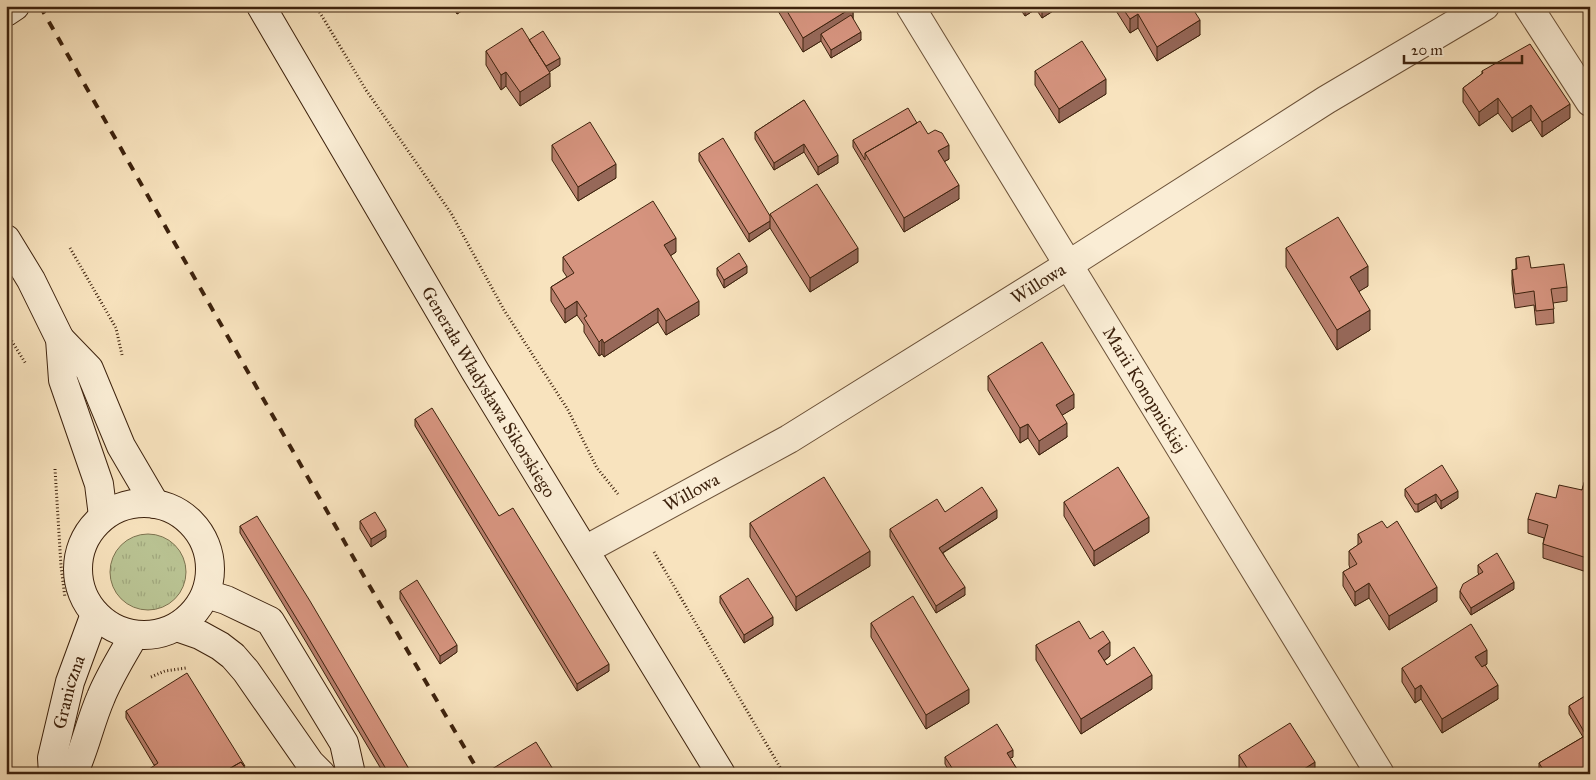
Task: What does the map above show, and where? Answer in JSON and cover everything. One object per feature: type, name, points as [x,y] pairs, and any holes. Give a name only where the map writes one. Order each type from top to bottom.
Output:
[{"type":"street","points":[[6,12],[15,6]]},
{"type":"street","name":"Generała Władysława Sikorskiego","points":[[261,6],[474,371],[721,774]]},
{"type":"street","name":"Marii Konopnickiej","points":[[910,6],[1380,774]]},
{"type":"street","name":"Willowa","points":[[585,550],[789,439],[1068,266],[1326,100],[1485,6]]},
{"type":"street","points":[[1528,6],[1590,102]]},
{"type":"street","points":[[6,239],[31,280],[60,339],[88,369],[121,446],[155,504]]},
{"type":"street","points":[[60,339],[63,380],[99,484],[103,516]]},
{"type":"street","points":[[133,504],[155,504],[180,514],[199,532],[210,562],[210,573],[206,594],[194,613],[177,627],[156,634],[134,635],[113,628],[95,614],[88,605],[79,585],[78,563],[83,542],[88,533],[103,516],[133,504]]},
{"type":"street","points":[[206,594],[226,600],[270,621],[344,743],[351,774]]},
{"type":"street","name":"Graniczna","points":[[53,774],[52,758],[70,682],[95,614]]},
{"type":"street","points":[[177,627],[200,635],[233,656],[246,671],[310,763],[321,774]]},
{"type":"street","name":"Graniczna","points":[[73,774],[102,694],[134,635]]},
{"type":"path","points":[[316,6],[366,90],[451,213],[504,310],[568,410],[597,468],[615,488],[784,774]]},
{"type":"path","points":[[6,332],[29,370]]},
{"type":"path","points":[[55,468],[61,566],[66,604]]},
{"type":"path","points":[[144,680],[165,671],[190,668]]},
{"type":"green space","points":[[148,534],[163,537],[175,545],[183,557],[186,572],[183,587],[175,599],[163,607],[148,610],[133,607],[121,599],[113,587],[110,572],[113,557],[121,545],[133,537]]},
{"type":"building","points":[[784,6],[853,6],[853,7],[803,38]]},
{"type":"building","points":[[1121,6],[1191,6],[1200,20],[1157,47],[1138,14],[1130,19]]},
{"type":"building","points":[[851,15],[861,32],[831,50],[821,34]]},
{"type":"building","points":[[522,28],[550,73],[520,92],[506,72],[501,75],[486,51]]},
{"type":"building","points":[[543,31],[560,58],[546,66],[529,40]]},
{"type":"building","points":[[1082,41],[1106,79],[1059,109],[1035,71]]},
{"type":"building","points":[[1530,44],[1570,104],[1542,122],[1531,105],[1512,118],[1498,98],[1479,112],[1463,88],[1483,73],[1482,71]]},
{"type":"building","points":[[804,100],[838,155],[818,167],[804,144],[774,163],[755,132]]},
{"type":"building","points":[[908,108],[917,123],[865,153],[865,160],[853,140]]},
{"type":"building","points":[[920,121],[928,134],[935,130],[942,133],[949,145],[938,151],[959,185],[904,218],[865,153]]},
{"type":"building","points":[[590,122],[616,164],[578,187],[552,145]]},
{"type":"building","points":[[723,138],[770,216],[770,221],[749,234],[699,153]]},
{"type":"building","points":[[817,184],[858,248],[810,278],[770,214]]},
{"type":"building","points":[[653,201],[676,238],[664,245],[699,301],[666,321],[658,308],[604,343],[602,339],[599,342],[584,318],[587,316],[577,301],[565,309],[551,287],[574,273],[563,257]]},
{"type":"building","points":[[1338,217],[1368,266],[1350,277],[1370,310],[1337,330],[1286,248]]},
{"type":"building","points":[[739,253],[747,266],[724,280],[717,268]]},
{"type":"building","points":[[1529,256],[1531,268],[1564,264],[1567,287],[1551,289],[1554,309],[1536,311],[1534,291],[1515,294],[1512,270],[1517,269],[1516,258]]},
{"type":"building","points":[[1042,342],[1074,394],[1056,405],[1067,423],[1039,441],[1028,424],[1020,428],[988,376]]},
{"type":"building","points":[[432,408],[499,516],[513,508],[609,664],[577,684],[415,419]]},
{"type":"building","points":[[1590,463],[1590,559],[1543,544],[1548,525],[1528,519],[1536,493],[1556,498],[1559,485],[1582,490]]},
{"type":"building","points":[[1442,465],[1458,491],[1441,501],[1436,494],[1415,504],[1405,489]]},
{"type":"building","points":[[1118,467],[1149,517],[1094,551],[1064,502]]},
{"type":"building","points":[[824,477],[870,551],[796,597],[750,523]]},
{"type":"building","points":[[982,487],[997,510],[939,548],[965,587],[936,606],[890,529],[937,499],[945,512]]},
{"type":"building","points":[[375,512],[386,530],[371,539],[360,521]]},
{"type":"building","points":[[257,516],[310,601],[412,774],[389,774],[240,526]]},
{"type":"building","points":[[1382,521],[1387,528],[1397,521],[1437,587],[1389,616],[1369,583],[1355,592],[1343,572],[1357,564],[1349,551],[1362,542],[1358,534]]},
{"type":"building","points":[[1497,553],[1514,582],[1471,608],[1460,591],[1463,584],[1483,572],[1478,565]]},
{"type":"building","points":[[748,578],[773,617],[744,635],[720,596]]},
{"type":"building","points":[[417,580],[457,645],[440,656],[400,591]]},
{"type":"building","points":[[913,596],[969,689],[926,715],[871,623]]},
{"type":"building","points":[[1079,621],[1090,639],[1103,631],[1110,642],[1098,651],[1107,665],[1134,647],[1152,675],[1081,719],[1036,645]]},
{"type":"building","points":[[1471,624],[1487,650],[1475,657],[1482,667],[1485,665],[1498,685],[1442,719],[1421,685],[1415,689],[1402,668]]},
{"type":"building","points":[[187,673],[245,766],[241,762],[220,774],[142,774],[158,763],[126,711]]},
{"type":"building","points":[[1590,693],[1590,733],[1586,735],[1569,706]]},
{"type":"building","points":[[1290,723],[1315,762],[1296,774],[1251,774],[1239,755]]},
{"type":"building","points":[[997,724],[1013,750],[1007,753],[1020,774],[956,774],[945,757]]},
{"type":"building","points":[[1590,733],[1590,774],[1546,774],[1539,763]]},
{"type":"building","points":[[536,742],[556,774],[495,774],[492,769]]},
{"type":"building","points":[[241,762],[249,774],[220,774]]},
{"type":"railway","points":[[40,6],[369,585],[480,774]]}]
